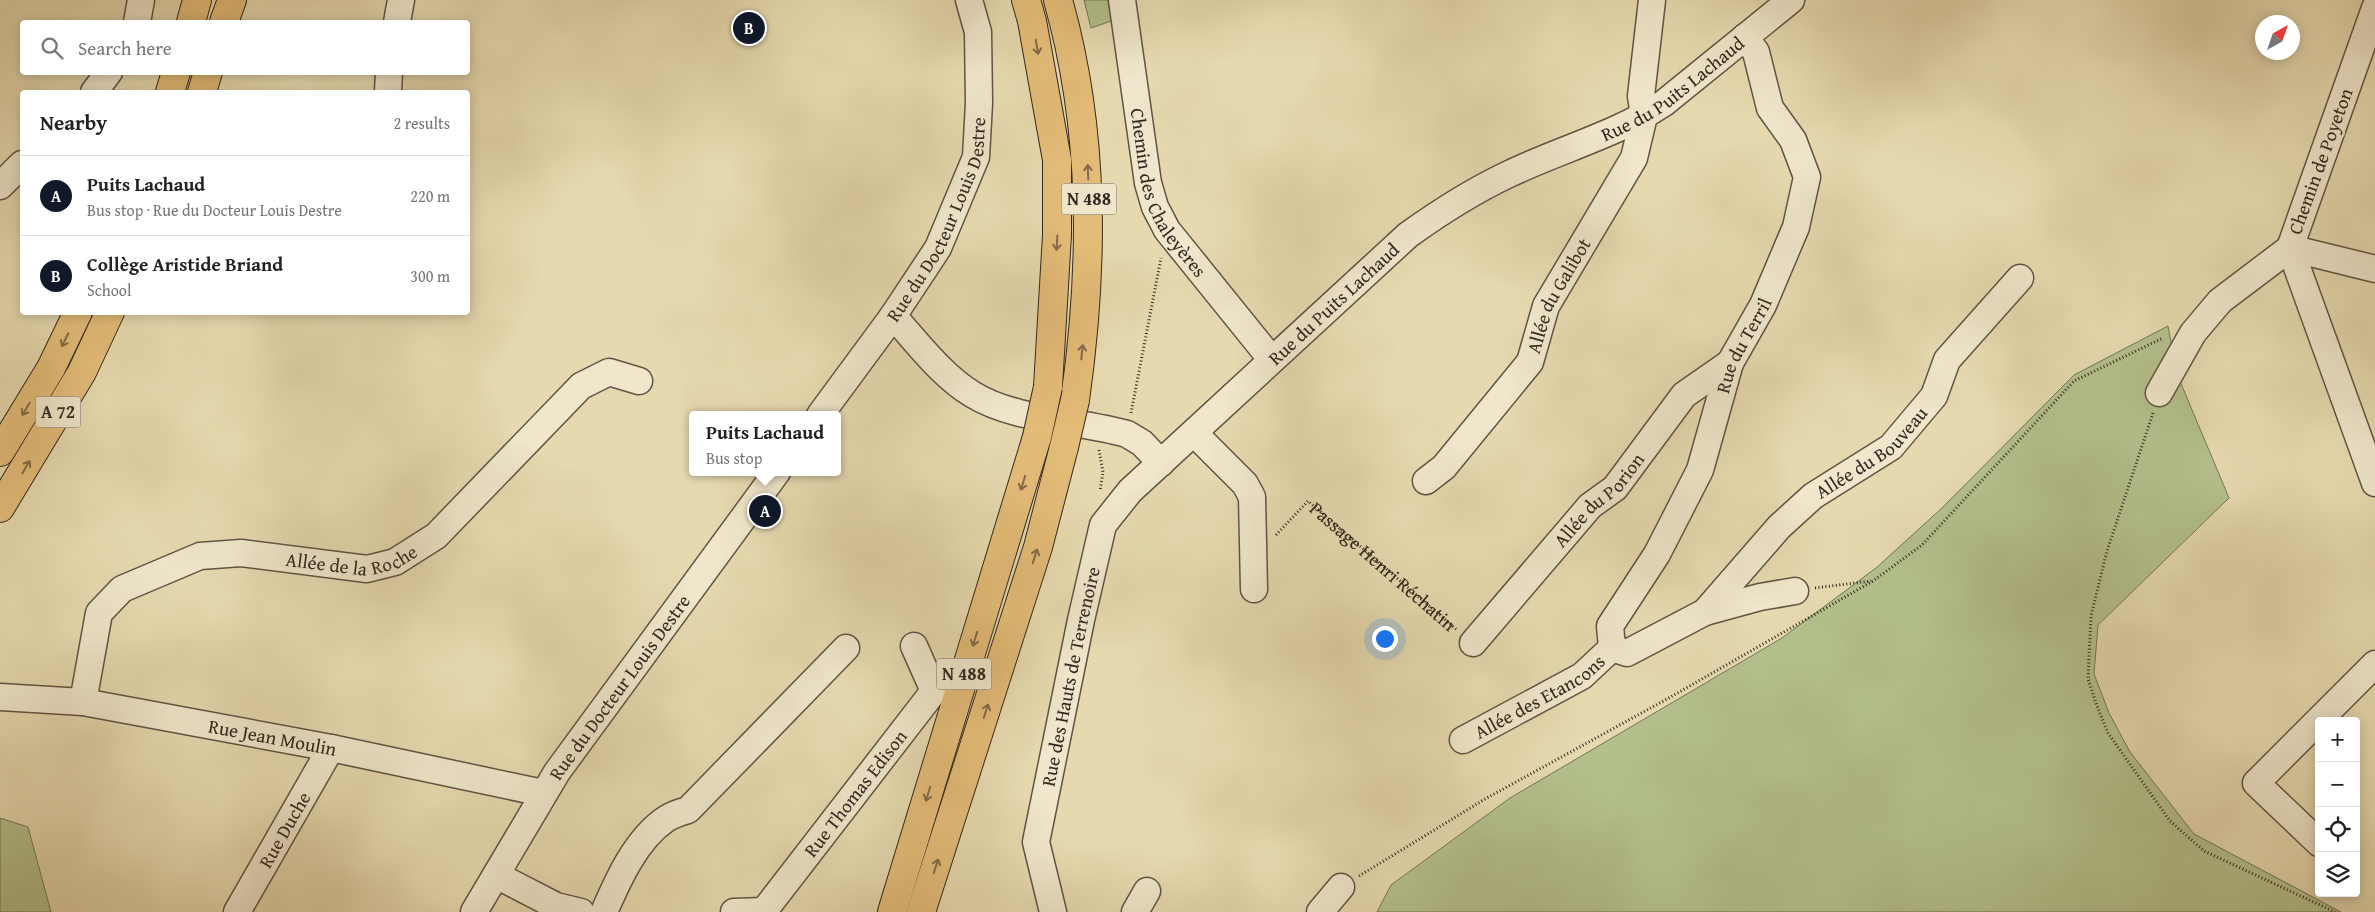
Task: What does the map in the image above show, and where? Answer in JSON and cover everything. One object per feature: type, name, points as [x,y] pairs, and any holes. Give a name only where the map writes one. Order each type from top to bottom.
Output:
[{"type":"highway","points":[[192,20],[197,0]]},
{"type":"highway","points":[[225,20],[232,0]]},
{"type":"highway","name":"N 488","points":[[892,912],[1037,437],[1048,387],[1057,235],[1057,160],[1032,21],[1026,0]]},
{"type":"highway","name":"N 488","points":[[921,912],[1038,548],[1075,400],[1088,291],[1090,220],[1087,160],[1077,91],[1058,0]]},
{"type":"highway","points":[[171,90],[175,75]]},
{"type":"highway","points":[[203,90],[207,75]]},
{"type":"highway","name":"A 72","points":[[0,452],[51,368],[77,315]]},
{"type":"highway","name":"A 72","points":[[0,508],[82,372],[109,315]]},
{"type":"street","points":[[137,20],[141,0]]},
{"type":"street","points":[[397,20],[401,0]]},
{"type":"street","name":"Rue du Docteur Louis Destre","points":[[823,411],[893,316],[938,248],[976,157],[979,103],[978,32],[969,0]]},
{"type":"street","name":"Chemin des Chaleyères","points":[[1122,0],[1148,182],[1155,207],[1166,230],[1272,360]]},
{"type":"street","name":"Allée du Galibot","points":[[1426,481],[1444,467],[1530,362],[1546,306],[1634,158],[1644,116],[1641,96],[1652,0]]},
{"type":"street","name":"Rue du Puits Lachaud","points":[[1161,463],[1408,235],[1441,212],[1510,174],[1618,130],[1644,116],[1664,103],[1782,3]]},
{"type":"street","name":"Chemin de Poyeton","points":[[2375,8],[2290,248],[2375,483]]},
{"type":"street","name":"Rue du Terril","points":[[1612,648],[1610,626],[1657,554],[1700,470],[1730,363],[1763,305],[1796,227],[1807,177],[1793,140],[1770,108],[1756,52],[1745,36]]},
{"type":"street","points":[[96,90],[107,75]]},
{"type":"street","points":[[388,75],[388,90]]},
{"type":"street","points":[[0,184],[20,166]]},
{"type":"street","points":[[2159,393],[2193,333],[2220,301],[2290,248],[2375,269]]},
{"type":"street","name":"Allée du Bouveau","points":[[1705,612],[1779,527],[1813,496],[1891,447],[1934,396],[1948,360],[2020,278]]},
{"type":"street","points":[[893,316],[950,376],[971,394],[997,406],[1127,434],[1142,443],[1161,463]]},
{"type":"street","name":"Allée du Porion","points":[[1472,643],[1590,506],[1615,488],[1684,395],[1730,363]]},
{"type":"street","name":"Allée de la Roche","points":[[84,702],[99,613],[122,589],[200,556],[241,553],[367,570],[396,562],[436,536],[581,386],[609,372],[639,381]]},
{"type":"street","points":[[1194,433],[1245,484],[1252,496],[1254,589]]},
{"type":"street","name":"Rue des Hauts de Terrenoire","points":[[1053,912],[1036,842],[1080,620],[1103,525],[1130,492],[1161,463]]},
{"type":"street","name":"Rue du Docteur Louis Destre","points":[[474,912],[542,794],[624,679],[774,476]]},
{"type":"street","name":"Allée du Bouveau","points":[[1612,648],[1627,653],[1705,612],[1760,597],[1795,590]]},
{"type":"street","name":"Rue Thomas Edison","points":[[734,912],[764,911],[934,691],[914,646]]},
{"type":"street","points":[[604,912],[619,878],[639,846],[666,818],[688,810],[846,648]]},
{"type":"street","name":"Allée des Etancons","points":[[1463,740],[1582,676],[1612,648]]},
{"type":"street","points":[[2315,839],[2256,783],[2375,664]]},
{"type":"street","name":"Rue Jean Moulin","points":[[0,697],[84,702],[331,748],[542,794]]},
{"type":"street","name":"Rue Duche","points":[[238,912],[331,748]]},
{"type":"street","points":[[496,875],[556,906],[581,912]]},
{"type":"street","points":[[1320,912],[1341,887]]},
{"type":"path","points":[[1127,434],[1166,230]]},
{"type":"path","points":[[2159,393],[2107,551],[2091,616],[2087,649],[2088,679],[2097,706],[2108,733],[2170,822],[2204,852],[2335,912]]},
{"type":"path","points":[[1095,427],[1102,472],[1099,504],[1103,525]]},
{"type":"path","name":"Passage Henri Réchatin","points":[[1254,559],[1308,501],[1472,643]]},
{"type":"path","points":[[1795,590],[1873,581]]},
{"type":"green space","points":[[1084,0],[1108,0],[1111,21],[1091,28]]},
{"type":"green space","points":[[2168,326],[2177,374],[2229,498],[2098,625],[2094,674],[2109,713],[2130,752],[2194,834],[2341,912],[1377,912],[1391,885],[1510,798],[1782,638],[1876,568],[1942,508],[2074,375]]},
{"type":"green space","points":[[0,818],[28,827],[51,912],[0,912]]},
{"type":"place","name":"Collège Aristide Briand","points":[[749,28]]},
{"type":"place","name":"Puits Lachaud","points":[[765,511]]}]
